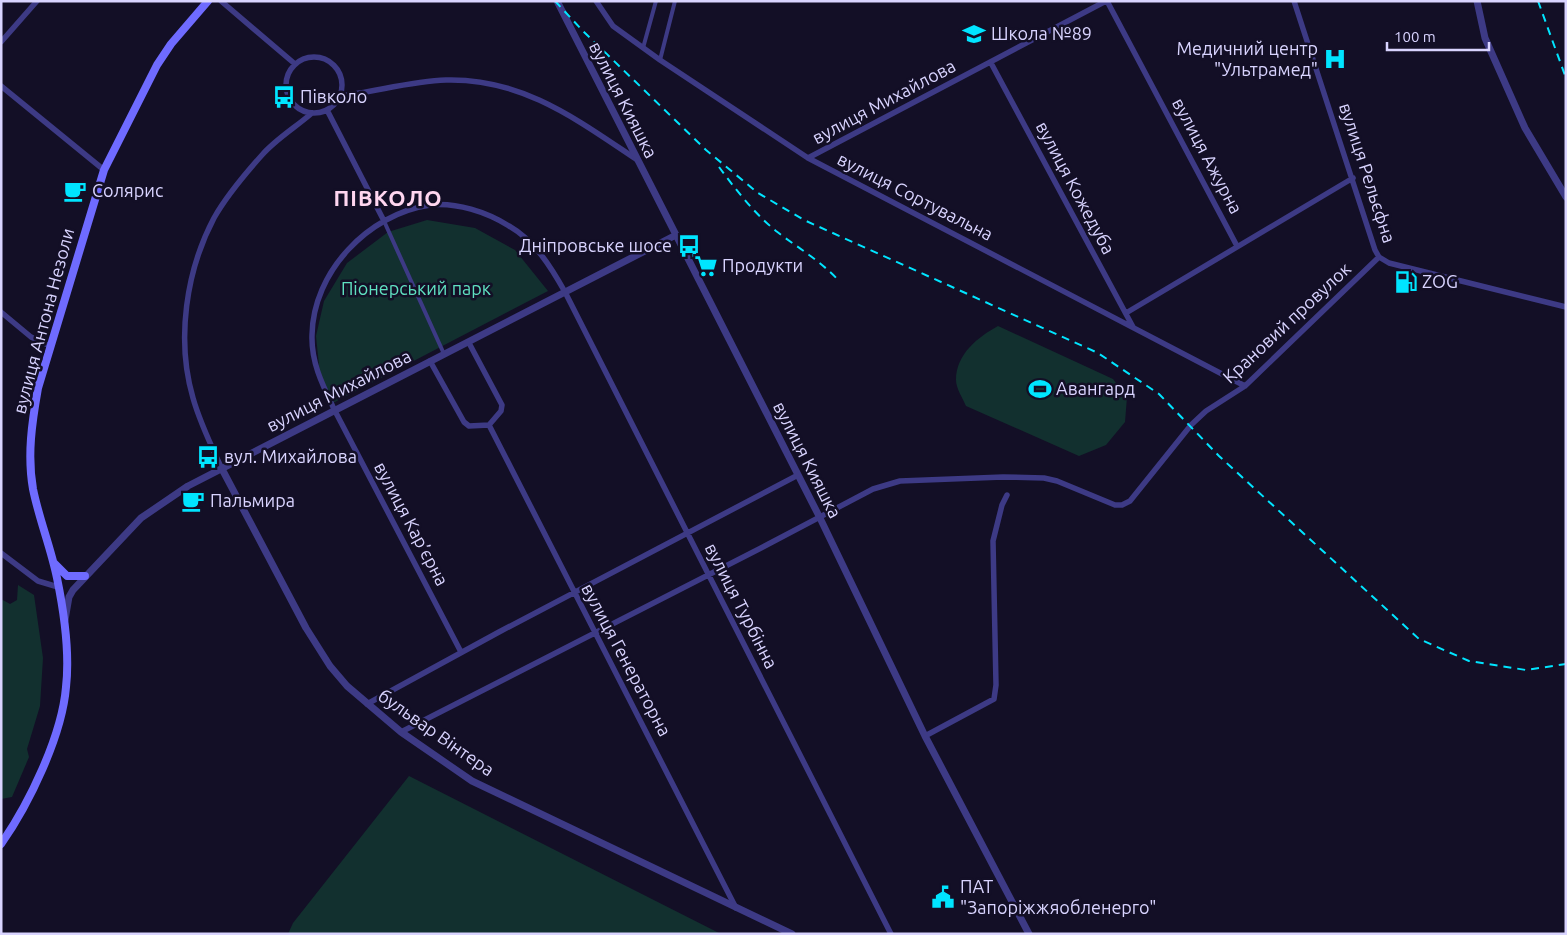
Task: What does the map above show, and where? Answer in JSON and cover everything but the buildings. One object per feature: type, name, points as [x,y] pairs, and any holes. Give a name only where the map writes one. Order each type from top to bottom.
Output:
[{"type":"main road","name":"вулиця Антона Незоли","points":[[1,844],[25,806],[61,716],[66,688],[64,625],[58,587],[33,489],[30,456],[31,424],[38,388],[104,170],[157,65],[171,44],[208,1]]},
{"type":"main road","points":[[53,562],[67,576],[85,576]]},
{"type":"street","points":[[1,42],[37,1]]},
{"type":"street","points":[[221,1],[295,64]]},
{"type":"street","name":"вулиця Кияшка","points":[[557,1],[674,236],[820,518],[925,736],[1029,934]]},
{"type":"street","name":"вулиця Сортувальна","points":[[596,1],[614,26],[643,48],[808,158],[1245,386]]},
{"type":"street","points":[[643,48],[656,1]]},
{"type":"street","points":[[660,60],[675,1]]},
{"type":"street","name":"вулиця Михайлова","points":[[808,158],[1107,1]]},
{"type":"street","name":"вулиця Ажурна","points":[[1107,1],[1237,246]]},
{"type":"street","name":"вулиця Рельєфна","points":[[1294,1],[1375,250],[1379,257],[1389,263],[1566,307]]},
{"type":"street","points":[[1477,1],[1485,38],[1525,128],[1566,197]]},
{"type":"street","points":[[222,468],[202,426],[192,396],[186,353],[186,324],[190,280],[207,234],[229,194],[264,153],[312,113],[327,110],[334,106],[340,96],[343,83],[340,74],[329,60],[311,57],[295,64],[287,77],[287,94],[296,107],[312,113]]},
{"type":"street","name":"вулиця Кожедуба","points":[[991,63],[1134,328]]},
{"type":"street","points":[[340,96],[446,80],[484,84],[529,95],[555,106],[636,159]]},
{"type":"street","points":[[1,86],[104,170]]},
{"type":"street","points":[[327,110],[384,221],[444,354]]},
{"type":"street","points":[[1126,313],[1353,178]]},
{"type":"street","name":"вулиця Турбінна","points":[[384,221],[403,211],[431,205],[458,207],[485,214],[510,226],[530,242],[550,266],[565,292],[891,934]]},
{"type":"street","name":"вулиця Кар’єрна","points":[[384,221],[346,250],[328,278],[319,297],[312,335],[317,374],[334,411],[462,652]]},
{"type":"street","name":"вулиця Михайлова","points":[[64,625],[69,597],[85,576],[147,514],[188,486],[674,236]]},
{"type":"street","name":"Крановий провулок","points":[[820,518],[872,488],[900,481],[1002,477],[1044,478],[1057,481],[1115,505],[1122,505],[1130,501],[1191,425],[1206,412],[1245,386],[1379,257]]},
{"type":"street","points":[[1,312],[30,337],[50,346]]},
{"type":"street","points":[[430,361],[464,422],[469,426],[477,427],[489,424],[501,411],[502,405],[469,343]]},
{"type":"street","name":"вулиця Генераторна","points":[[489,424],[594,634],[736,909]]},
{"type":"street","name":"бульвар Вінтера","points":[[222,468],[306,628],[330,666],[367,704],[401,732],[472,781],[736,909],[792,934]]},
{"type":"street","points":[[367,704],[798,475]]},
{"type":"street","points":[[925,736],[994,699],[996,685],[993,541],[1006,495]]},
{"type":"street","points":[[401,732],[820,518]]},
{"type":"street","points":[[1,553],[38,581],[58,587]]},
{"type":"green space","name":"Піонерський парк","points":[[427,220],[475,228],[515,250],[548,291],[333,403],[320,375],[316,336],[324,301],[347,263],[388,232]]},
{"type":"green space","name":"Авангард","points":[[998,326],[1113,379],[1127,397],[1125,422],[1106,445],[1079,456],[966,406],[956,383],[960,362],[969,347],[983,335]]},
{"type":"green space","points":[[18,585],[34,595],[43,658],[40,706],[27,749],[29,757],[12,797],[1,799],[1,599],[10,604],[17,600]]},
{"type":"green space","points":[[409,776],[721,934],[288,934],[293,923]]},
{"type":"railway","points":[[555,1],[583,31],[706,150],[758,193],[804,220],[1098,353],[1159,394],[1219,456],[1419,639],[1469,661],[1526,670],[1566,664]]},
{"type":"railway","points":[[1538,1],[1566,78]]},
{"type":"railway","points":[[719,167],[760,217],[817,261],[840,282]]},
{"type":"place","name":"Школа №89","points":[[974,34]]},
{"type":"place","name":"Медичний центр \"Ультрамед\"","points":[[1335,59]]},
{"type":"place","name":"Півколо","points":[[284,97]]},
{"type":"place","name":"Солярис","points":[[75,191]]},
{"type":"place","name":"Дніпровське шосе","points":[[689,246]]},
{"type":"place","name":"Продукти","points":[[706,266]]},
{"type":"place","name":"ZOG","points":[[1406,282]]},
{"type":"place","name":"Авангард","points":[[1040,389]]},
{"type":"place","name":"вул. Михайлова","points":[[208,457]]},
{"type":"place","name":"Пальмира","points":[[193,501]]},
{"type":"place","name":"ПАТ \"Запоріжжяобленерго\"","points":[[943,897]]},
{"type":"district","name":"ПІВКОЛО","points":[[388,198]]}]
